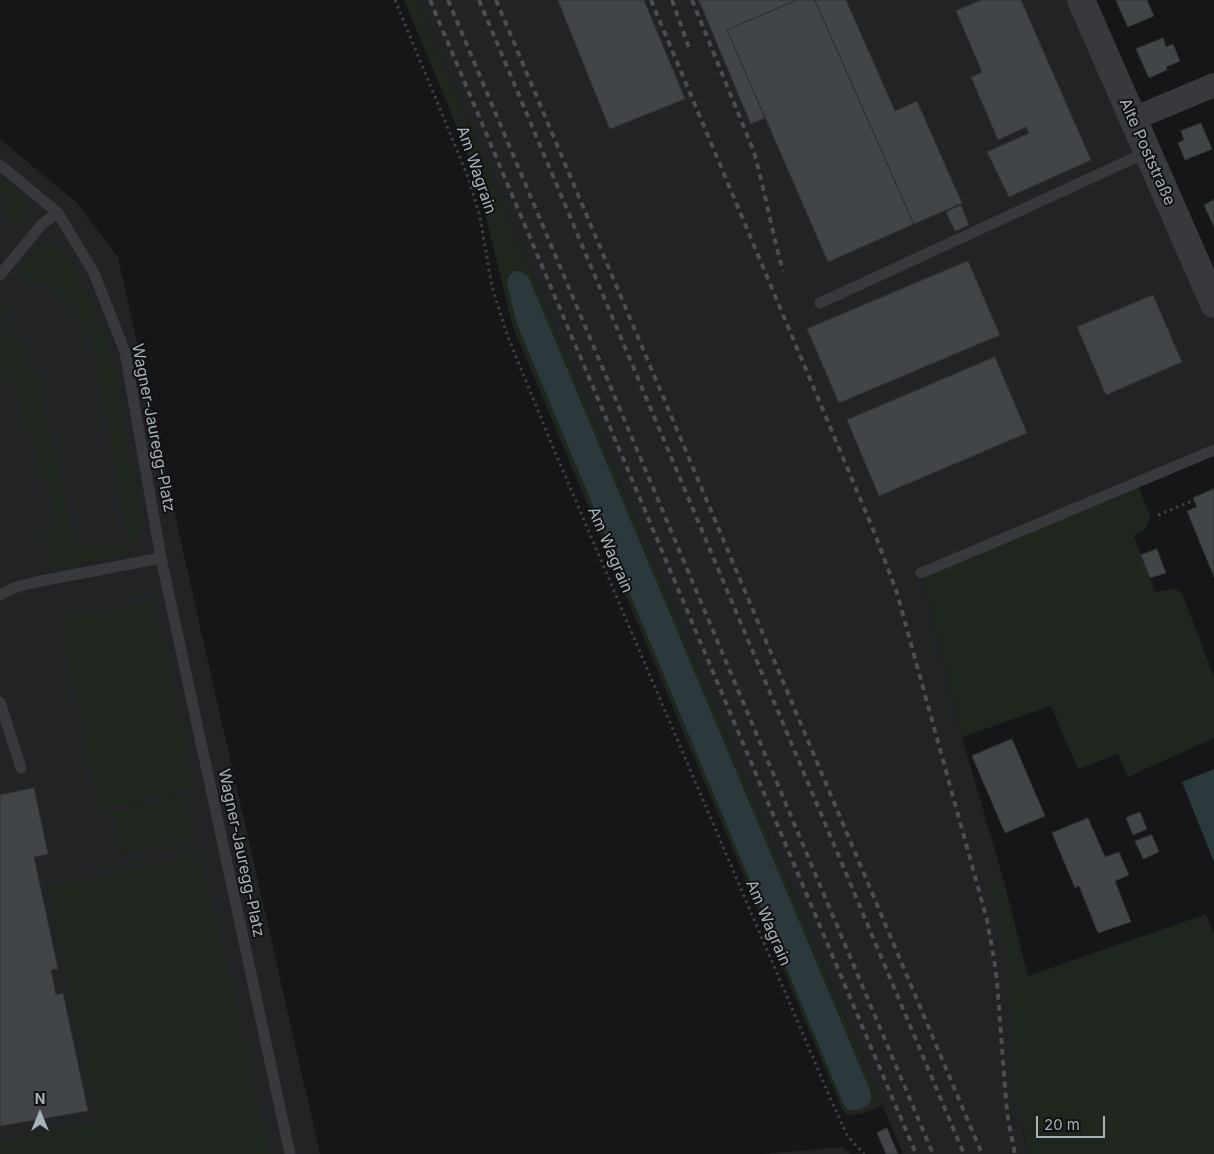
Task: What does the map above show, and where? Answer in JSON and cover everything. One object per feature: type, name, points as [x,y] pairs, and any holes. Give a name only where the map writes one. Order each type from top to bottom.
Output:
[{"type":"street","name":"Alte Poststraße","points":[[1081,0],[1214,304]]},
{"type":"street","points":[[1133,119],[1214,85]]},
{"type":"lane","points":[[820,303],[1147,152]]},
{"type":"lane","name":"Wagner-Jauregg-Platz","points":[[0,165],[58,212],[94,273],[125,352],[161,558],[290,1154]]},
{"type":"lane","points":[[0,275],[42,224],[58,212]]},
{"type":"lane","points":[[921,573],[1214,450]]},
{"type":"lane","points":[[0,595],[5,591],[24,585],[161,558]]},
{"type":"lane","points":[[0,702],[22,768]]},
{"type":"path","name":"Am Wagrain","points":[[395,0],[468,177],[480,217],[492,287],[508,337],[831,1100],[848,1137],[864,1154]]},
{"type":"path","points":[[1158,515],[1192,501]]},
{"type":"shaded area","points":[[404,0],[417,0],[882,1105],[869,1112],[846,1115],[842,1109],[513,327],[476,177]]},
{"type":"shaded area","points":[[417,0],[1081,0],[1214,304],[1214,450],[921,573],[962,737],[1003,878],[1028,976],[1022,1126],[1028,1154],[903,1154]]},
{"type":"shaded area","points":[[0,139],[77,203],[118,257],[320,1154],[0,1154]]},
{"type":"shaded area","points":[[0,177],[28,198],[25,222],[19,224],[12,222],[7,214],[10,201],[0,193]]},
{"type":"shaded area","points":[[54,247],[68,257],[106,335],[116,377],[124,428],[144,526],[138,543],[131,551],[106,560],[60,567],[48,558],[40,534],[59,528],[13,385],[0,373],[0,302],[5,300],[8,305],[1,317],[22,343],[40,384],[65,493],[74,547],[129,541],[91,340],[72,313],[44,282],[23,285],[18,274],[33,249]]},
{"type":"shaded area","points":[[515,271],[520,271],[528,276],[867,1083],[871,1100],[863,1108],[851,1110],[843,1103],[517,324],[507,284],[509,276]]},
{"type":"shaded area","points":[[1137,482],[1150,516],[1146,529],[1134,536],[1155,592],[1173,588],[1182,593],[1214,677],[1214,738],[1128,777],[1118,754],[1078,769],[1051,706],[962,737],[921,573]]},
{"type":"shaded area","points":[[154,599],[196,788],[100,809],[59,620]]},
{"type":"shaded area","points":[[1214,769],[1214,862],[1182,782]]},
{"type":"shaded area","points":[[187,795],[197,839],[122,856],[112,812]]},
{"type":"shaded area","points":[[201,854],[271,1154],[0,1154],[0,1142],[98,1121],[47,887]]},
{"type":"shaded area","points":[[1003,878],[1028,976],[1206,914],[1214,934],[1214,1154],[1028,1154],[1019,1107],[1004,941],[988,881]]},
{"type":"shaded area","points":[[842,1147],[851,1154],[761,1154]]},
{"type":"building","points":[[558,0],[644,0],[685,99],[610,129]]},
{"type":"building","points":[[699,0],[797,0],[727,30],[765,118],[751,124]]},
{"type":"building","points":[[797,0],[815,0],[914,224],[828,262],[727,30]]},
{"type":"building","points":[[815,0],[846,0],[895,111],[917,101],[962,203],[914,224]]},
{"type":"building","points":[[981,0],[1021,0],[1091,160],[1009,197],[987,152],[1029,133],[1026,127],[998,140],[971,77],[982,72],[956,11]]},
{"type":"building","points":[[1116,0],[1147,0],[1154,16],[1128,27]]},
{"type":"building","points":[[1163,38],[1166,47],[1173,44],[1180,61],[1166,67],[1167,70],[1149,78],[1136,49]]},
{"type":"building","points":[[1201,123],[1212,149],[1185,160],[1178,143],[1184,140],[1181,131]]},
{"type":"building","points":[[1214,200],[1214,227],[1204,205]]},
{"type":"building","points":[[961,205],[969,225],[955,231],[946,212]]},
{"type":"building","points":[[968,261],[1000,335],[839,403],[807,329]]},
{"type":"building","points":[[1153,295],[1182,362],[1106,395],[1077,327]]},
{"type":"building","points":[[995,357],[1027,433],[879,496],[847,420]]},
{"type":"building","points":[[1214,489],[1214,577],[1187,511],[1197,507],[1193,498]]},
{"type":"building","points":[[1157,549],[1166,573],[1150,578],[1141,555]]},
{"type":"building","points":[[1012,739],[1045,816],[1005,833],[972,756]]},
{"type":"building","points":[[34,788],[48,854],[34,857],[58,969],[51,970],[56,995],[63,993],[88,1111],[0,1126],[0,795]]},
{"type":"building","points":[[1140,812],[1147,829],[1133,835],[1126,818]]},
{"type":"building","points":[[1088,818],[1105,857],[1119,852],[1129,875],[1115,881],[1131,922],[1098,933],[1079,886],[1075,888],[1052,833]]},
{"type":"building","points":[[1152,835],[1159,852],[1143,859],[1135,841]]},
{"type":"building","points":[[887,1128],[898,1154],[886,1154],[877,1133]]},
{"type":"railway","points":[[430,0],[916,1154]]},
{"type":"railway","points":[[448,0],[933,1154]]},
{"type":"railway","points":[[479,0],[964,1154]]},
{"type":"railway","points":[[496,0],[982,1154]]},
{"type":"railway","points":[[651,0],[875,534],[897,593],[987,920],[997,981],[1008,1119],[1015,1154]]},
{"type":"railway","points":[[672,0],[689,48]]},
{"type":"railway","points":[[692,0],[754,152],[783,271]]}]
